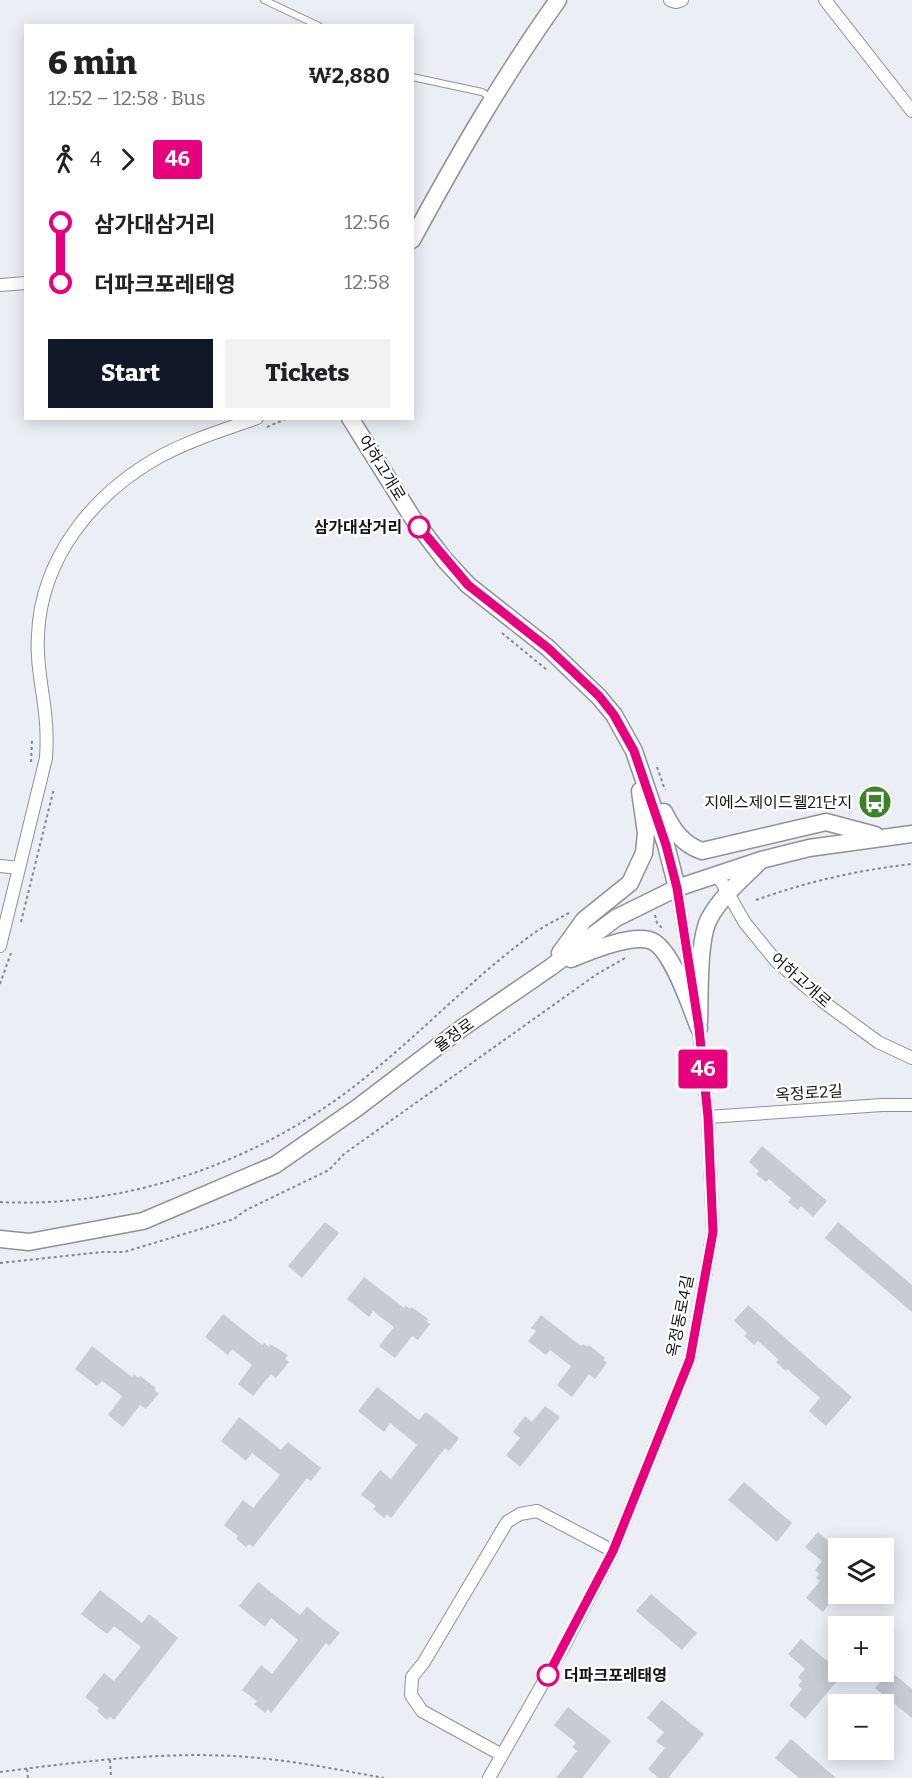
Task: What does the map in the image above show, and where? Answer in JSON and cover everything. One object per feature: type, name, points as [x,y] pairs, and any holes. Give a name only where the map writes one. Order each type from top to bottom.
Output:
[{"type":"main road","points":[[414,236],[492,98],[558,0]]},
{"type":"main road","name":"어하고개로","points":[[351,420],[416,524],[444,559],[468,585],[548,648],[599,696],[614,715],[634,751],[666,845],[677,888]]},
{"type":"main road","points":[[634,751],[674,831],[690,846],[702,851],[826,822],[885,837]]},
{"type":"main road","points":[[551,967],[584,920],[630,883],[644,854],[646,833],[634,751]]},
{"type":"main road","name":"율정로","points":[[0,1239],[29,1242],[142,1221],[275,1165],[357,1108],[462,1028],[551,967],[616,918],[677,888],[761,860],[808,848],[912,834]]},
{"type":"main road","points":[[699,1028],[703,942],[708,921],[728,894],[761,860]]},
{"type":"main road","points":[[551,967],[599,948],[630,940],[646,939],[657,943],[677,975],[699,1028]]},
{"type":"street","points":[[670,0],[681,0]]},
{"type":"street","points":[[825,0],[912,111]]},
{"type":"street","points":[[0,285],[24,283]]},
{"type":"street","points":[[0,946],[46,758],[47,733],[38,654],[39,619],[43,596],[52,570],[68,539],[99,502],[120,484],[158,458],[191,442],[260,424]]},
{"type":"street","points":[[0,866],[19,868]]},
{"type":"street","name":"어하고개로","points":[[717,874],[745,923],[776,961],[825,1003],[878,1042],[912,1058]]},
{"type":"street","name":"옥정동로4길","points":[[489,1778],[564,1646],[613,1551],[690,1359],[713,1232],[708,1117],[699,1028],[677,888]]},
{"type":"street","name":"옥정로2길","points":[[708,1117],[912,1105]]},
{"type":"street","points":[[502,1755],[422,1711],[411,1695],[412,1677],[424,1662],[507,1522],[520,1514],[537,1511],[613,1551]]},
{"type":"lane","points":[[264,0],[315,24]]},
{"type":"lane","points":[[414,77],[482,92],[492,98]]},
{"type":"path","points":[[260,424],[279,420]]},
{"type":"path","points":[[498,630],[550,673]]},
{"type":"path","points":[[30,765],[32,732]]},
{"type":"path","points":[[26,903],[55,780]]},
{"type":"path","points":[[756,900],[836,876],[912,864]]},
{"type":"path","points":[[0,1202],[29,1204],[102,1196],[172,1180],[246,1152],[313,1117],[371,1074],[476,980],[531,935],[570,912]]},
{"type":"path","points":[[0,1772],[110,1759],[172,1755],[234,1756],[276,1760],[384,1778]]},
{"type":"path","points":[[110,1759],[111,1778]]},
{"type":"path","points":[[27,1768],[28,1778]]},
{"type":"building","points":[[762,1146],[827,1201],[813,1217],[801,1206],[798,1210],[788,1202],[791,1198],[769,1179],[766,1182],[756,1174],[759,1171],[749,1162]]},
{"type":"building","points":[[325,1222],[339,1233],[302,1278],[288,1266]]},
{"type":"building","points":[[838,1222],[912,1285],[912,1312],[825,1238]]},
{"type":"building","points":[[364,1277],[404,1308],[405,1305],[410,1309],[412,1307],[428,1319],[426,1321],[430,1324],[418,1340],[412,1336],[395,1358],[379,1346],[394,1327],[373,1311],[369,1317],[347,1299]]},
{"type":"building","points":[[748,1305],[852,1397],[826,1426],[809,1411],[820,1398],[776,1362],[779,1360],[758,1341],[754,1345],[744,1336],[747,1333],[734,1321]]},
{"type":"building","points":[[223,1314],[262,1345],[264,1343],[269,1347],[270,1344],[288,1355],[285,1359],[289,1362],[276,1378],[271,1374],[253,1396],[238,1384],[252,1365],[232,1349],[228,1355],[205,1337]]},
{"type":"building","points":[[541,1315],[581,1346],[589,1345],[605,1358],[603,1360],[607,1363],[595,1379],[589,1374],[572,1397],[557,1385],[571,1366],[550,1350],[546,1355],[528,1341],[536,1331],[531,1328]]},
{"type":"building","points":[[92,1346],[132,1377],[134,1374],[138,1378],[140,1376],[159,1393],[146,1409],[140,1405],[123,1427],[108,1415],[122,1396],[102,1381],[97,1386],[75,1369]]},
{"type":"building","points":[[377,1387],[419,1420],[426,1412],[459,1438],[449,1451],[445,1448],[391,1518],[387,1514],[384,1518],[373,1509],[376,1506],[361,1495],[380,1470],[391,1479],[417,1445],[390,1423],[384,1432],[358,1411]]},
{"type":"building","points":[[545,1406],[560,1417],[520,1467],[506,1455],[520,1438],[513,1432],[525,1416],[532,1422]]},
{"type":"building","points":[[239,1417],[281,1450],[288,1442],[321,1468],[311,1481],[307,1478],[253,1547],[249,1544],[246,1547],[236,1539],[238,1536],[224,1525],[243,1500],[253,1508],[280,1475],[252,1453],[246,1461],[221,1441]]},
{"type":"building","points":[[744,1482],[792,1523],[777,1542],[728,1500]]},
{"type":"building","points":[[818,1532],[828,1540],[829,1604],[823,1612],[806,1598],[820,1581],[816,1578],[819,1574],[815,1570],[822,1561],[805,1547]]},
{"type":"building","points":[[258,1582],[300,1615],[307,1607],[340,1633],[329,1646],[326,1643],[271,1713],[268,1709],[265,1713],[254,1704],[257,1701],[242,1690],[261,1665],[272,1674],[298,1640],[271,1618],[265,1627],[239,1606]]},
{"type":"building","points":[[100,1590],[142,1623],[149,1614],[178,1638],[114,1720],[110,1717],[107,1720],[97,1711],[99,1708],[85,1697],[104,1673],[114,1681],[141,1647],[114,1626],[107,1634],[81,1614]]},
{"type":"building","points":[[651,1594],[697,1633],[682,1650],[636,1611]]},
{"type":"building","points":[[801,1639],[828,1662],[828,1682],[836,1682],[805,1719],[789,1705],[802,1689],[798,1685],[802,1681],[798,1677],[805,1669],[788,1654]]},
{"type":"building","points":[[894,1674],[912,1689],[912,1718],[894,1703],[894,1694],[882,1694],[875,1688],[880,1682],[894,1682]]},
{"type":"building","points":[[662,1700],[704,1734],[668,1778],[659,1778],[648,1769],[665,1748],[656,1741],[664,1732],[647,1718]]},
{"type":"building","points":[[568,1707],[611,1741],[582,1778],[556,1778],[577,1751],[572,1747],[576,1743],[554,1725]]},
{"type":"building","points":[[791,1739],[836,1778],[799,1778],[775,1758]]},
{"type":"bus line","name":"46","points":[[419,527],[468,585],[548,648],[599,696],[614,715],[634,751],[666,845],[677,888],[699,1028],[708,1117],[713,1232],[690,1359],[613,1551],[548,1675]]},
{"type":"place","name":"삼가대삼거리","points":[[419,527]]},
{"type":"place","name":"지에스제이드웰21단지","points":[[875,802]]},
{"type":"place","name":"더파크포레태영","points":[[548,1675]]}]
